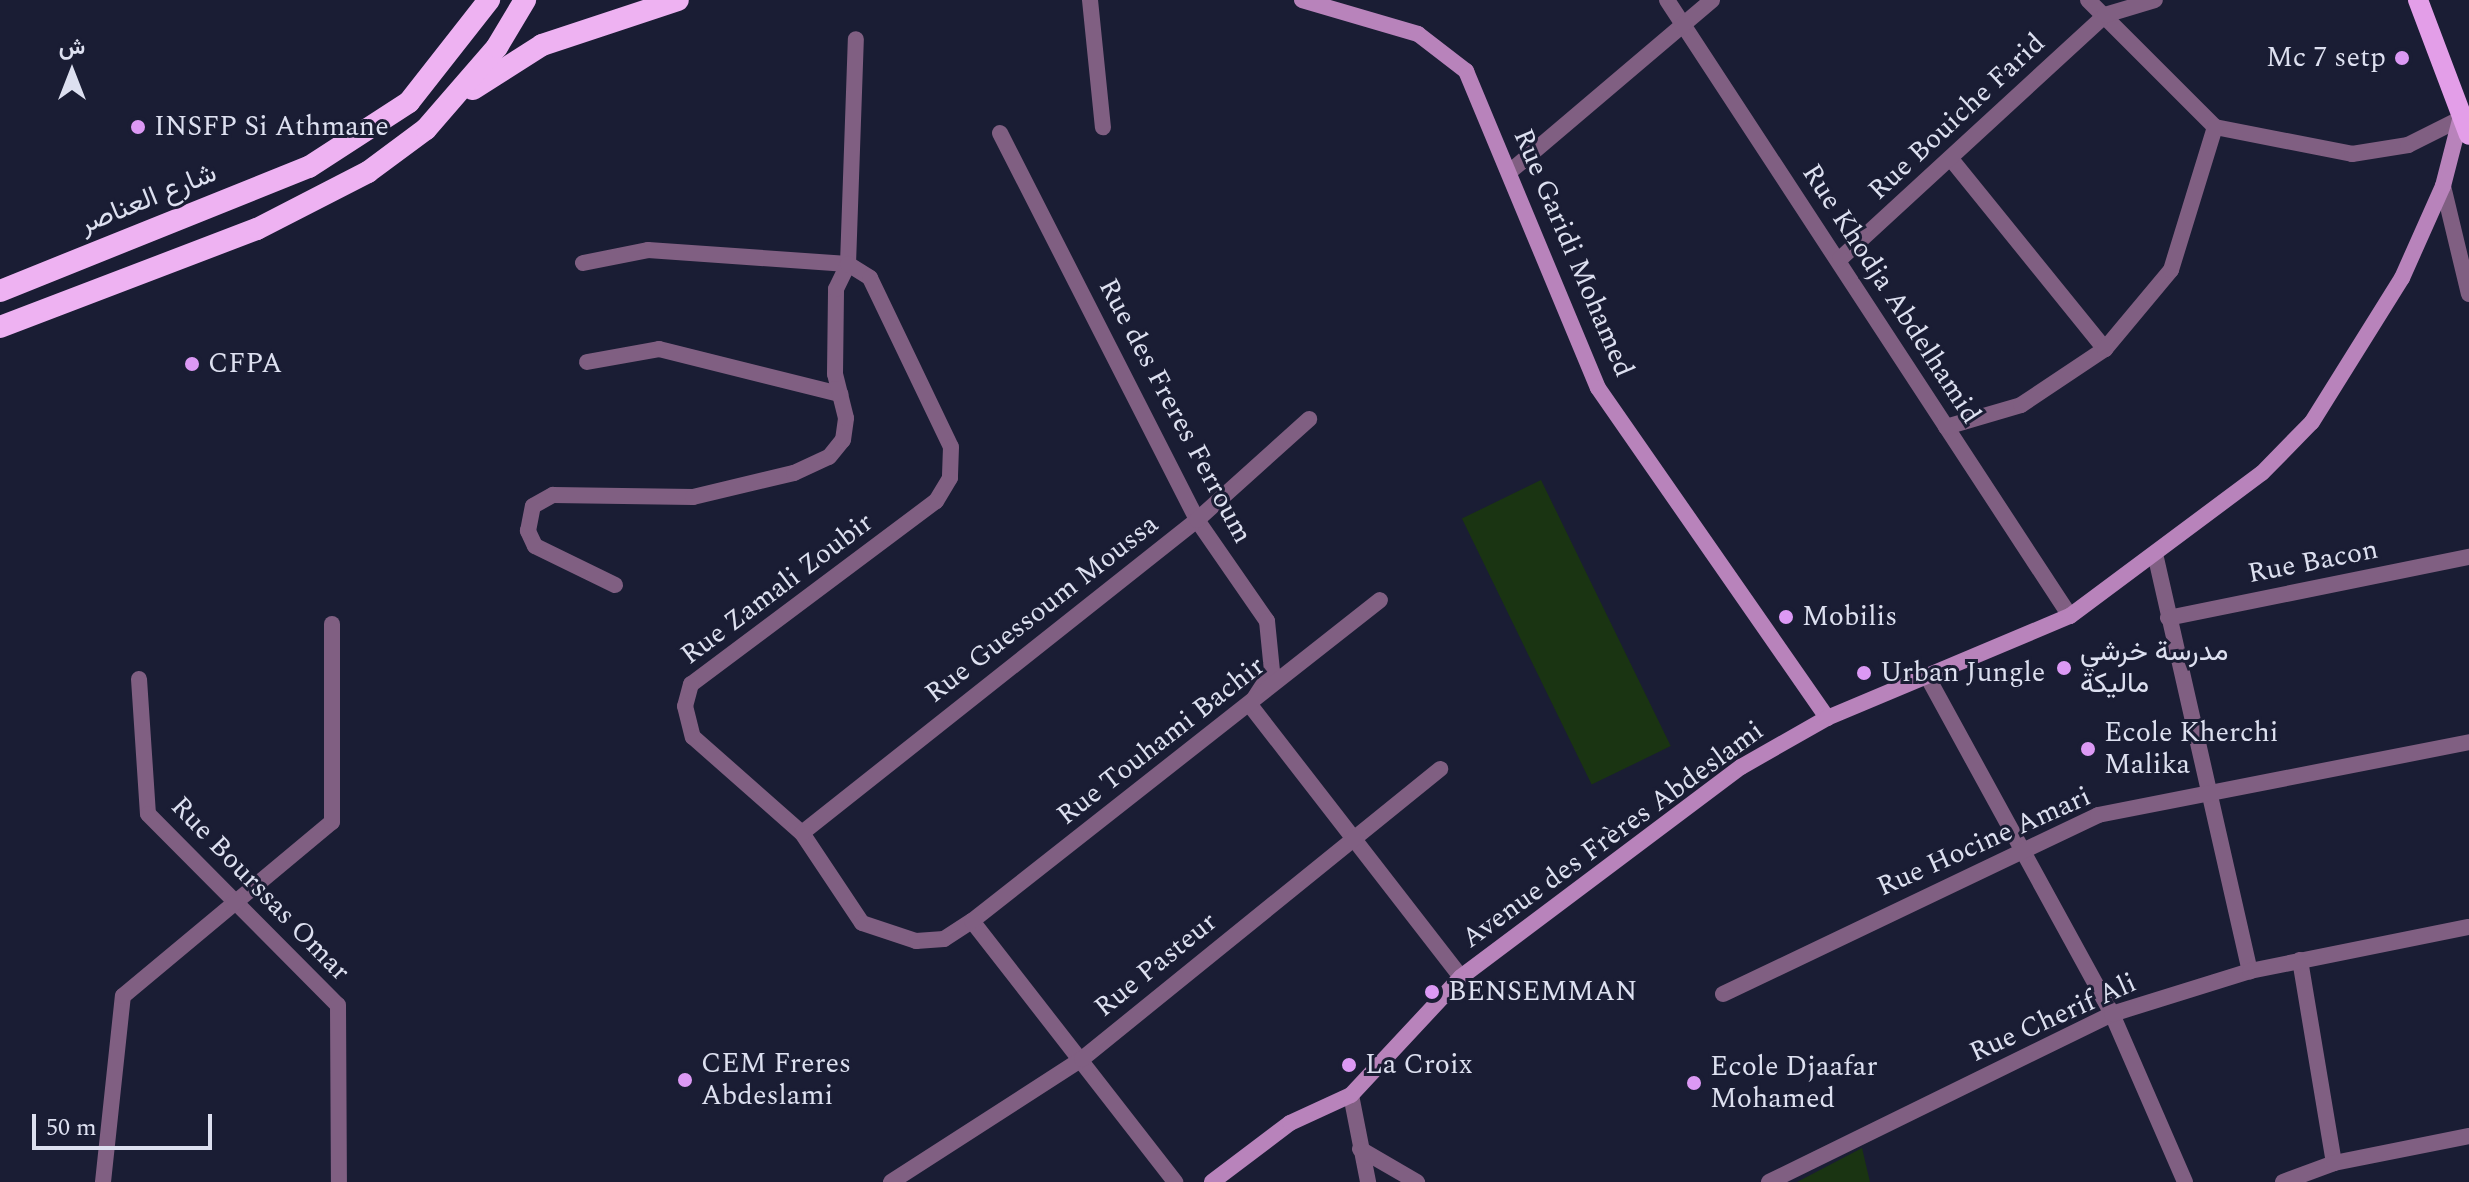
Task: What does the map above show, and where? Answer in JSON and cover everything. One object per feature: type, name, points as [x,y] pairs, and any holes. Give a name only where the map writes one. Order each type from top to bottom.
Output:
[{"type":"highway","name":"شارع العناصر","points":[[0,291],[309,167],[409,102],[489,0]]},
{"type":"highway","points":[[442,111],[497,47],[525,0]]},
{"type":"highway","points":[[0,327],[257,229],[368,172],[442,111],[542,45],[678,0]]},
{"type":"main road","name":"Rue Garidi Mohamed","points":[[1302,0],[1418,34],[1466,71],[1513,169],[1598,388],[1827,718]]},
{"type":"main road","points":[[2418,0],[2466,123]]},
{"type":"main road","name":"Avenue des Frères Abdeslami","points":[[1212,1182],[1290,1123],[1351,1095],[1461,977],[1741,767],[1827,718],[2070,616],[2156,558],[2262,473],[2312,422],[2402,278],[2443,186],[2466,123]]},
{"type":"street","points":[[1090,0],[1103,127]]},
{"type":"street","name":"Rue Khodja Abdelhamid","points":[[1667,0],[1840,259],[2070,616]]},
{"type":"street","points":[[1513,169],[1712,0]]},
{"type":"street","points":[[2088,0],[2215,127],[2352,154],[2408,145],[2466,123]]},
{"type":"street","name":"Rue Bouiche Farid","points":[[1840,259],[2105,15],[2155,0]]},
{"type":"street","points":[[615,585],[535,546],[528,531],[533,506],[553,495],[693,497],[794,473],[829,457],[843,440],[831,317],[848,264],[856,39]]},
{"type":"street","points":[[1946,427],[2021,405],[2105,349],[2171,270],[2215,127]]},
{"type":"street","name":"Rue des Freres Ferroum","points":[[1000,133],[1197,520],[1267,621],[1272,671],[1250,705]]},
{"type":"street","points":[[1951,159],[2105,349]]},
{"type":"street","points":[[2443,186],[2469,294]]},
{"type":"street","points":[[583,263],[648,250],[848,264]]},
{"type":"street","name":"Rue Zamali Zoubir","points":[[848,264],[870,278],[951,447],[950,478],[936,501],[691,684],[685,706],[693,737],[802,833],[862,923],[916,941],[944,939],[972,921]]},
{"type":"street","points":[[587,362],[659,349],[840,394]]},
{"type":"street","name":"Rue Guessoum Moussa","points":[[802,833],[1197,520],[1309,419]]},
{"type":"street","name":"Rue Bacon","points":[[2168,618],[2469,557]]},
{"type":"street","points":[[2156,558],[2205,791],[2250,971]]},
{"type":"street","name":"Rue Touhami Bachir","points":[[972,921],[1380,600]]},
{"type":"street","points":[[103,1182],[123,996],[332,822],[332,624]]},
{"type":"street","points":[[1927,676],[2024,847],[2112,1014],[2185,1182]]},
{"type":"street","name":"Rue Bourssas Omar","points":[[139,679],[148,814],[338,1005],[339,1182]]},
{"type":"street","points":[[1250,705],[1461,977]]},
{"type":"street","name":"Rue Hocine Amari","points":[[1723,994],[2024,847],[2098,815],[2205,791],[2469,742]]},
{"type":"street","name":"Rue Pasteur","points":[[891,1182],[1082,1059],[1351,838],[1440,769]]},
{"type":"street","points":[[972,921],[1175,1182]]},
{"type":"street","name":"Rue Cherif Ali","points":[[1769,1182],[2112,1014],[2250,971],[2469,927]]},
{"type":"street","points":[[2300,960],[2334,1163]]},
{"type":"street","points":[[1351,1095],[1368,1182]]},
{"type":"street","points":[[2283,1182],[2334,1163],[2469,1136]]},
{"type":"street","points":[[1360,1149],[1417,1182]]},
{"type":"green space","points":[[1541,480],[1671,746],[1592,785],[1462,519]]},
{"type":"green space","points":[[1862,1148],[1870,1182],[1797,1182]]},
{"type":"place","name":"Mc 7 setp","points":[[2402,58]]},
{"type":"place","name":"INSFP Si Athmane","points":[[138,127]]},
{"type":"place","name":"CFPA","points":[[192,364]]},
{"type":"place","name":"Mobilis","points":[[1786,617]]},
{"type":"place","name":"مدرسة خرشي ماليكة","points":[[2064,668]]},
{"type":"place","name":"Urban Jungle","points":[[1864,673]]},
{"type":"place","name":"Ecole Kherchi Malika","points":[[2088,749]]},
{"type":"place","name":"BENSEMMAN","points":[[1432,992]]},
{"type":"place","name":"La Croix","points":[[1349,1065]]},
{"type":"place","name":"CEM Freres Abdeslami","points":[[685,1080]]},
{"type":"place","name":"Ecole Djaafar Mohamed","points":[[1694,1083]]}]
